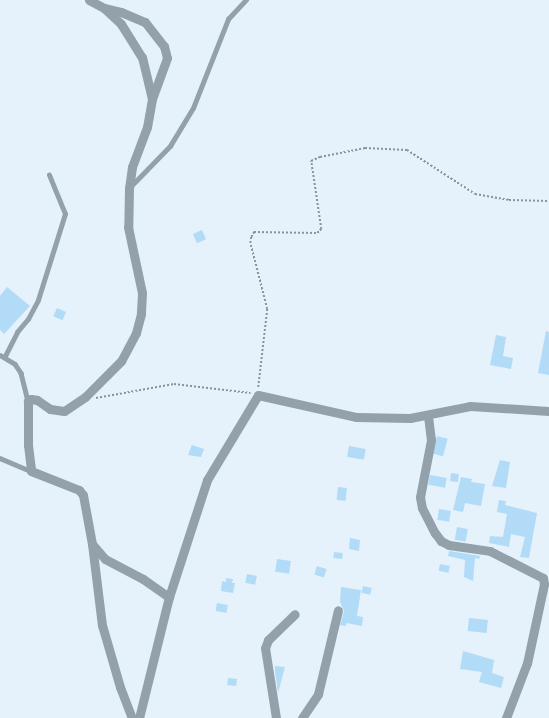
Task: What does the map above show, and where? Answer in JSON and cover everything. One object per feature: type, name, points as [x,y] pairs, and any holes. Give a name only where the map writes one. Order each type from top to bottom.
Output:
[{"type":"street","points":[[89,0],[104,8],[121,12],[145,22],[164,46],[167,58],[152,99],[147,127],[132,167],[129,188],[128,227],[142,293],[141,314],[136,333],[121,361],[85,397],[64,411],[50,409],[37,400],[31,399],[28,401],[28,445],[31,471],[74,488],[83,495],[92,544],[102,625],[120,687],[132,718]]},
{"type":"street","points":[[104,8],[121,24],[142,57],[152,99]]},
{"type":"street","points":[[139,718],[168,597],[207,480],[258,395],[356,417],[428,416],[439,410],[470,406],[549,411]]},
{"type":"street","points":[[428,416],[431,440],[420,497],[422,508],[435,533],[441,541],[449,545],[490,551],[537,574],[546,581],[527,663],[506,718]]},
{"type":"street","points":[[92,544],[105,559],[143,579],[168,597]]},
{"type":"street","points":[[302,718],[318,694],[338,610]]},
{"type":"street","points":[[276,718],[265,648],[268,640],[274,633],[295,614]]},
{"type":"lane","points":[[129,188],[170,146],[194,108],[228,19],[246,0]]},
{"type":"lane","points":[[28,401],[21,373],[2,355],[17,332],[28,319],[38,300],[65,214],[49,175]]},
{"type":"lane","points":[[0,458],[31,471]]},
{"type":"path","points":[[85,397],[100,398],[174,384],[246,391],[258,395],[267,308],[250,243],[251,237],[254,232],[317,233],[321,229],[311,161],[320,156],[365,148],[407,150],[475,194],[509,200],[549,201]]},
{"type":"building","points":[[202,230],[206,239],[197,243],[193,234]]},
{"type":"building","points":[[7,287],[30,306],[4,334],[0,330],[0,296]]},
{"type":"building","points":[[57,308],[66,312],[62,320],[53,316]]},
{"type":"building","points":[[546,331],[549,332],[549,375],[538,373]]},
{"type":"building","points":[[496,335],[506,337],[503,356],[513,358],[511,369],[490,365]]},
{"type":"building","points":[[437,436],[448,439],[443,456],[432,453]]},
{"type":"building","points":[[192,445],[204,449],[201,457],[188,455]]},
{"type":"building","points":[[349,446],[366,449],[364,460],[347,457]]},
{"type":"building","points":[[500,460],[510,462],[506,488],[492,486]]},
{"type":"building","points":[[451,473],[459,474],[458,482],[450,481]]},
{"type":"building","points":[[430,475],[447,478],[445,488],[428,485]]},
{"type":"building","points":[[461,477],[472,479],[471,482],[485,484],[481,506],[465,503],[463,512],[453,510]]},
{"type":"building","points":[[338,487],[347,488],[346,501],[337,500]]},
{"type":"building","points":[[499,500],[506,501],[505,505],[537,513],[529,558],[520,557],[525,537],[511,534],[509,547],[489,543],[490,536],[503,537],[507,514],[497,512]]},
{"type":"building","points":[[439,509],[451,511],[449,522],[437,520]]},
{"type":"building","points":[[457,527],[468,529],[466,542],[455,540]]},
{"type":"building","points":[[350,538],[360,540],[359,551],[349,549]]},
{"type":"building","points":[[449,551],[480,556],[479,559],[475,558],[473,581],[464,577],[465,560],[448,556]]},
{"type":"building","points":[[334,552],[343,553],[342,559],[333,558]]},
{"type":"building","points":[[277,559],[291,561],[289,574],[275,572]]},
{"type":"building","points":[[440,564],[450,566],[448,573],[439,571]]},
{"type":"building","points":[[317,566],[327,569],[324,578],[314,575]]},
{"type":"building","points":[[247,574],[257,576],[255,585],[245,583]]},
{"type":"building","points":[[226,578],[233,579],[232,583],[235,583],[233,593],[221,591],[222,581],[226,582]]},
{"type":"building","points":[[363,586],[372,588],[370,595],[361,593]]},
{"type":"building","points":[[341,587],[361,590],[357,616],[363,617],[362,626],[346,623],[346,626],[340,625],[344,611],[340,602]]},
{"type":"building","points":[[217,603],[228,605],[226,613],[216,611]]},
{"type":"building","points":[[469,618],[488,620],[487,633],[468,631]]},
{"type":"building","points":[[463,651],[494,660],[492,673],[504,677],[501,688],[479,682],[482,672],[460,669]]},
{"type":"building","points":[[275,666],[285,667],[278,693],[275,672]]},
{"type":"building","points":[[228,678],[237,679],[236,686],[227,685]]}]
